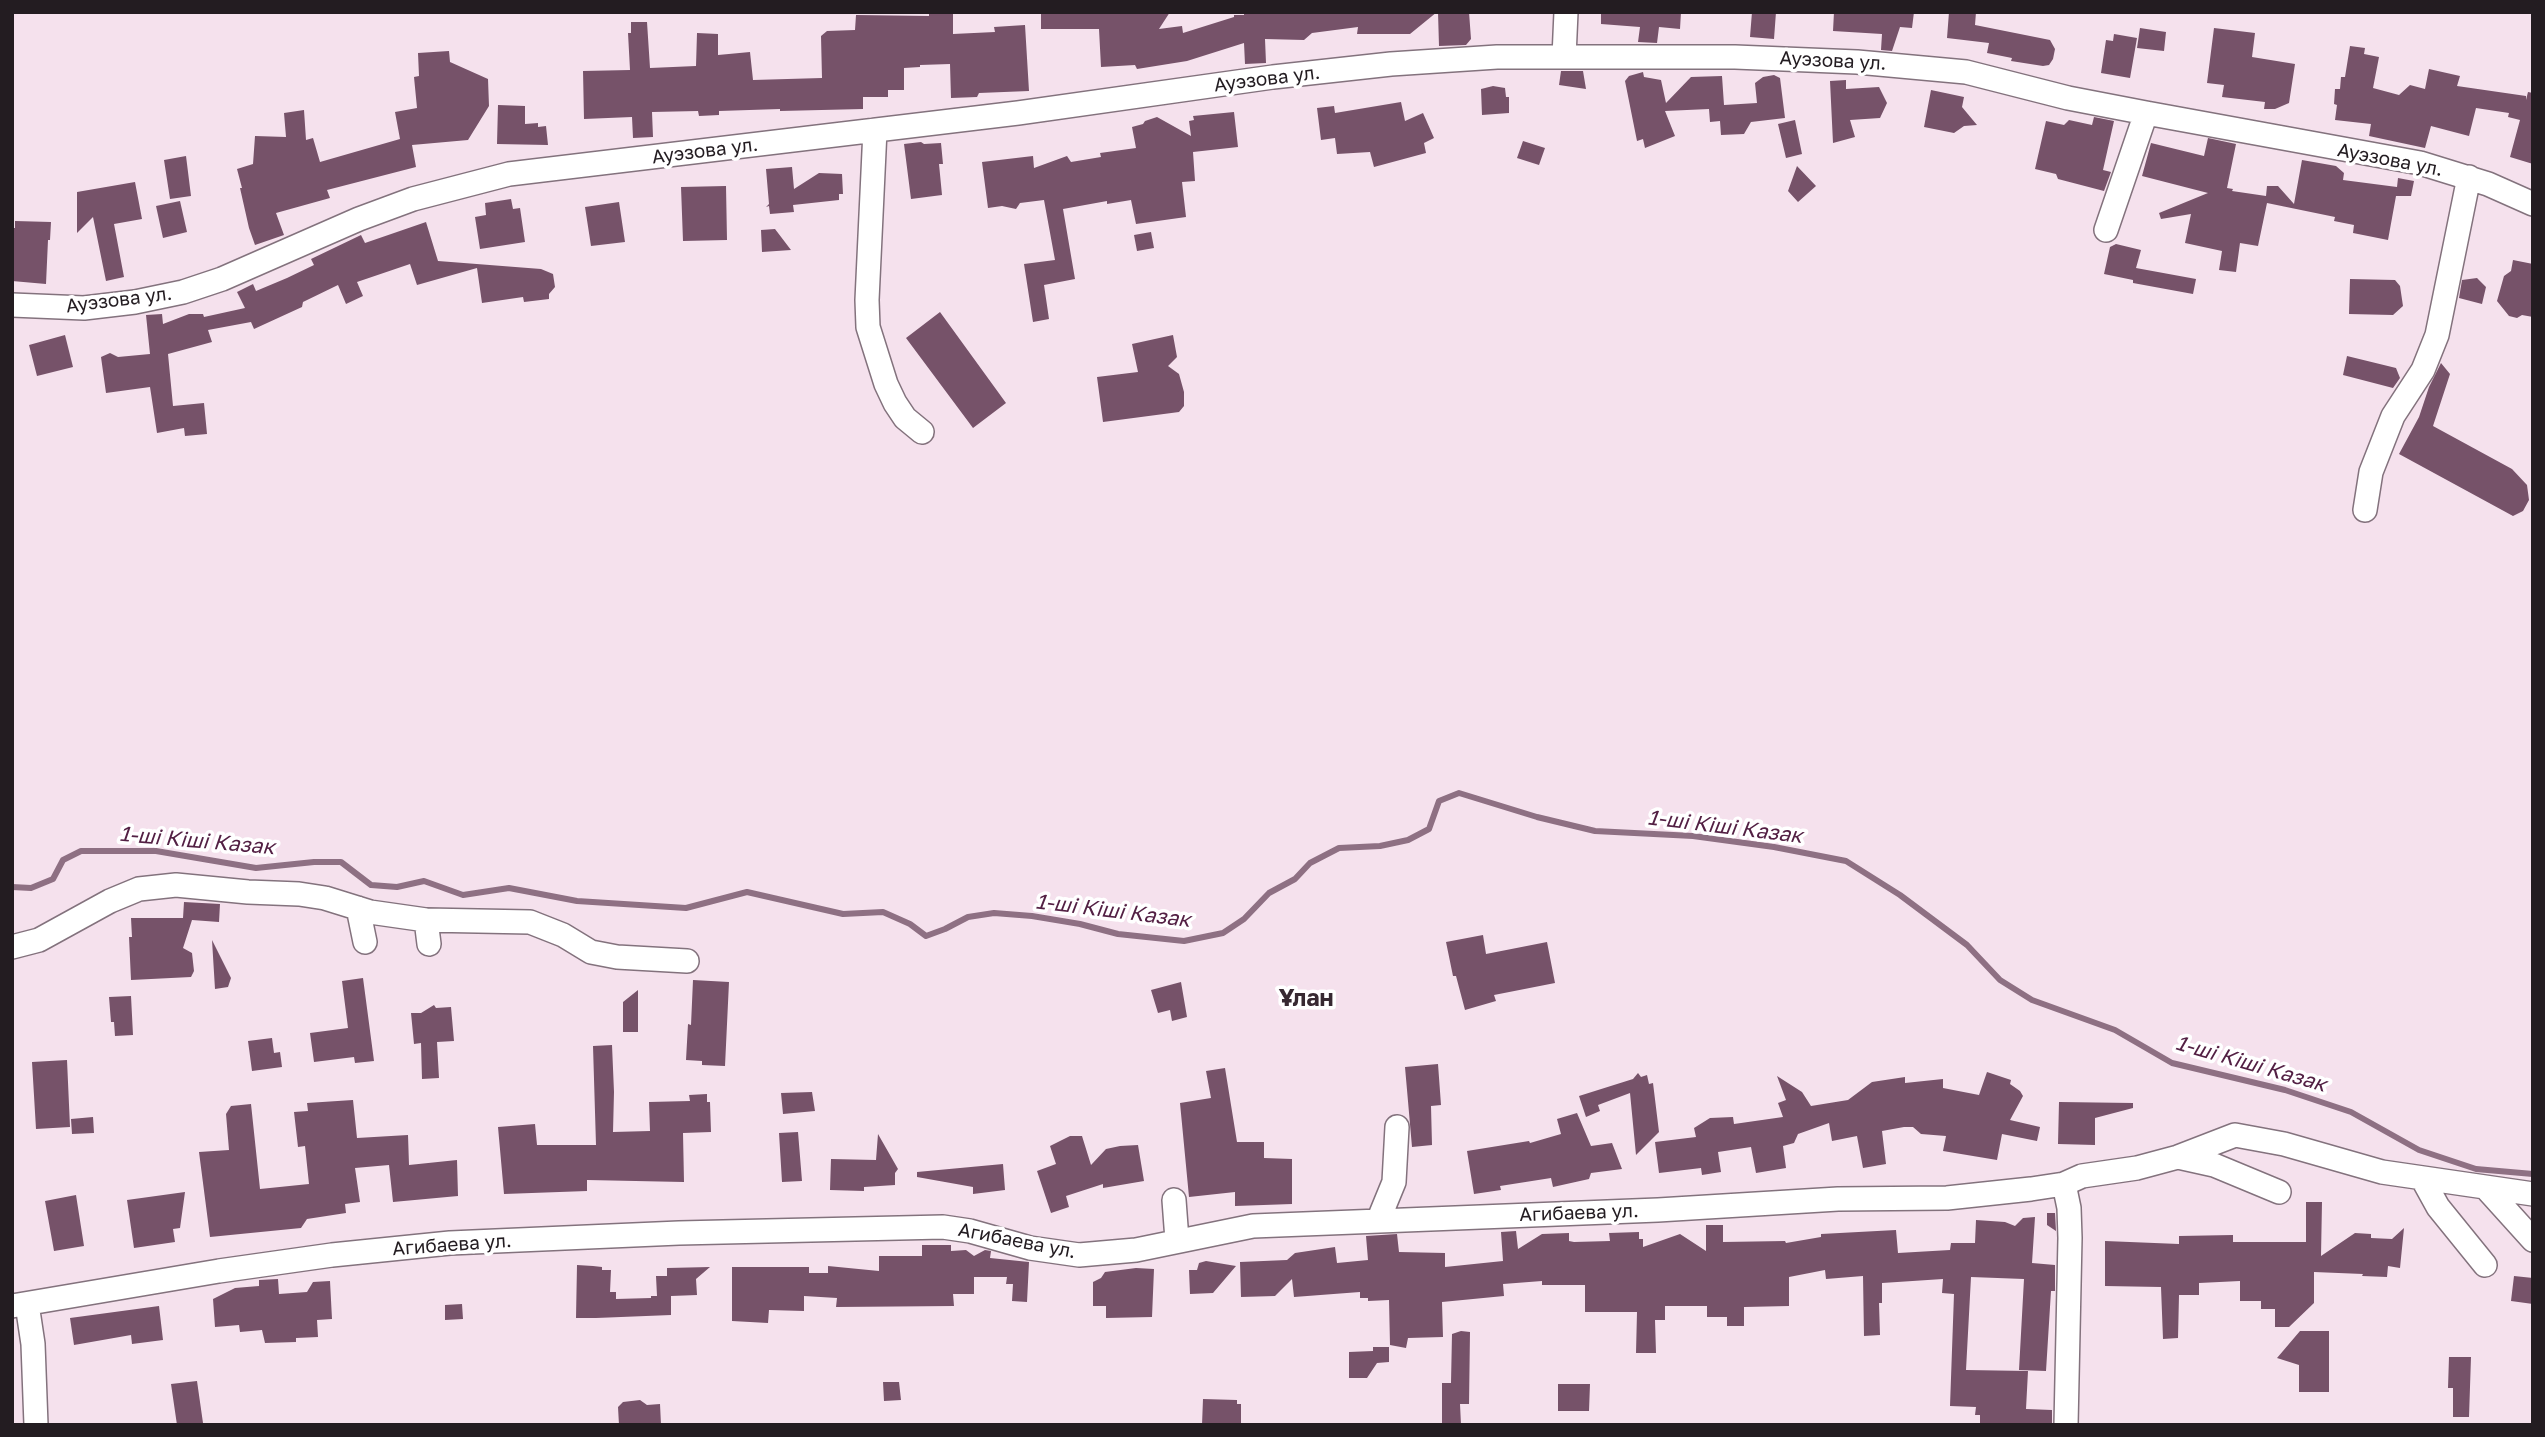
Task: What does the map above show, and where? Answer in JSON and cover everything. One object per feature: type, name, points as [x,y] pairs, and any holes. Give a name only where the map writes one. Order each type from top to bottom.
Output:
[{"type":"street","points":[[1564,57],[1566,12]]},
{"type":"street","name":"Ауэзова ул.","points":[[12,305],[84,308],[135,302],[184,292],[222,279],[413,199],[509,174],[1017,113],[1273,77],[1391,64],[1497,57],[1735,57],[1922,67],[1966,72],[2068,98],[2420,163],[2469,177],[2533,204]]},
{"type":"street","points":[[2106,230],[2146,113]]},
{"type":"street","points":[[875,130],[868,327],[886,384],[895,403],[905,418],[922,432]]},
{"type":"street","points":[[2365,510],[2371,472],[2393,416],[2423,370],[2437,335],[2469,177]]},
{"type":"street","points":[[12,947],[38,940],[138,889],[176,885],[299,894],[325,898],[370,912],[426,920],[530,922],[545,926],[592,952],[617,957],[687,961]]},
{"type":"street","points":[[358,908],[365,942]]},
{"type":"street","points":[[426,920],[429,944]]},
{"type":"street","points":[[1378,1221],[1394,1182],[1396,1127]]},
{"type":"street","name":"Агибаева ул.","points":[[20,1305],[219,1271],[332,1255],[450,1243],[679,1233],[943,1227],[970,1231],[1030,1248],[1079,1255],[1136,1250],[1253,1226],[1658,1210],[1838,1199],[1947,1198],[2064,1184],[2082,1176],[2137,1168],[2178,1157],[2235,1135],[2284,1144],[2382,1172],[2533,1194]]},
{"type":"street","points":[[2178,1157],[2214,1165],[2279,1192]]},
{"type":"street","points":[[2421,1178],[2438,1207],[2485,1265]]},
{"type":"street","points":[[2064,1184],[2069,1208],[2070,1238],[2066,1425]]},
{"type":"street","points":[[2486,1188],[2533,1240]]},
{"type":"street","points":[[1174,1200],[1177,1240]]},
{"type":"street","points":[[20,1305],[33,1345],[36,1425]]},
{"type":"building","points":[[929,12],[953,12],[953,34],[995,32],[994,27],[1025,25],[1029,91],[979,93],[977,97],[951,98],[950,64],[920,65],[904,68],[904,90],[888,90],[888,97],[863,97],[863,109],[719,111],[719,115],[699,116],[698,111],[652,112],[653,137],[633,138],[632,117],[584,119],[583,71],[630,70],[628,33],[631,33],[631,22],[647,22],[650,68],[696,66],[697,33],[718,34],[718,55],[750,52],[753,80],[822,78],[821,36],[827,31],[855,30],[856,15],[929,16]]},
{"type":"building","points":[[1041,12],[1170,12],[1159,29],[1182,26],[1183,33],[1234,15],[1244,15],[1244,12],[1437,12],[1410,34],[1357,34],[1358,27],[1312,33],[1304,40],[1265,39],[1266,63],[1245,64],[1244,43],[1187,61],[1137,69],[1135,65],[1101,67],[1099,29],[1041,29]]},
{"type":"building","points":[[1438,12],[1469,12],[1471,39],[1466,45],[1439,46]]},
{"type":"building","points":[[1601,12],[1681,12],[1680,29],[1659,27],[1657,43],[1638,42],[1640,27],[1601,24]]},
{"type":"building","points":[[1752,12],[1776,12],[1774,39],[1750,37]]},
{"type":"building","points":[[1834,12],[1914,12],[1912,28],[1900,27],[1892,51],[1881,50],[1882,34],[1833,31]]},
{"type":"building","points":[[1949,12],[1976,12],[1975,25],[2050,40],[2055,49],[2053,59],[2049,65],[2043,66],[2011,61],[2012,58],[1987,53],[1989,43],[1947,38]]},
{"type":"building","points":[[2140,28],[2166,32],[2164,51],[2137,48]]},
{"type":"building","points":[[2214,28],[2255,33],[2252,57],[2295,64],[2289,103],[2275,109],[2264,109],[2265,102],[2222,97],[2224,85],[2207,83]]},
{"type":"building","points":[[2114,34],[2137,38],[2130,78],[2101,73],[2106,40],[2113,41]]},
{"type":"building","points":[[2350,46],[2365,48],[2364,54],[2379,57],[2373,88],[2399,95],[2410,85],[2425,89],[2429,69],[2460,76],[2457,86],[2526,96],[2526,100],[2528,92],[2533,93],[2533,164],[2510,157],[2520,120],[2508,117],[2509,113],[2476,108],[2469,136],[2431,126],[2425,148],[2369,136],[2371,124],[2335,120],[2335,89],[2340,89],[2341,77],[2345,77]]},
{"type":"building","points":[[449,51],[450,62],[488,79],[489,106],[468,140],[412,145],[416,167],[327,190],[330,198],[276,213],[284,235],[255,245],[237,169],[253,164],[255,136],[286,137],[284,113],[304,110],[306,140],[313,138],[320,162],[400,139],[395,112],[417,108],[414,77],[419,76],[418,53]]},
{"type":"building","points":[[1561,71],[1583,71],[1586,89],[1559,85]]},
{"type":"building","points":[[1643,72],[1644,77],[1661,80],[1666,103],[1691,77],[1722,76],[1724,105],[1757,103],[1755,83],[1763,77],[1774,75],[1780,78],[1785,118],[1751,122],[1744,134],[1721,135],[1720,121],[1710,122],[1709,109],[1665,111],[1675,136],[1645,148],[1643,139],[1637,141],[1625,81],[1629,76]]},
{"type":"building","points":[[1846,80],[1846,89],[1879,87],[1887,103],[1880,118],[1850,120],[1855,137],[1833,143],[1830,81]]},
{"type":"building","points":[[1493,86],[1505,88],[1506,97],[1509,97],[1509,113],[1482,115],[1481,89]]},
{"type":"building","points":[[1931,90],[1964,97],[1962,107],[1977,125],[1964,126],[1954,133],[1924,127]]},
{"type":"building","points":[[1401,102],[1405,121],[1423,113],[1434,138],[1424,143],[1426,153],[1374,167],[1370,152],[1337,154],[1335,138],[1321,140],[1317,108],[1334,106],[1335,113]]},
{"type":"building","points":[[498,105],[525,106],[525,124],[538,123],[538,127],[546,126],[548,145],[497,144]]},
{"type":"building","points":[[1234,112],[1238,147],[1193,152],[1195,181],[1182,182],[1186,217],[1136,224],[1131,200],[1107,204],[1107,201],[1063,209],[1075,279],[1044,285],[1049,319],[1033,322],[1024,264],[1055,260],[1044,200],[1020,203],[1016,209],[1002,206],[988,208],[982,162],[1033,156],[1034,168],[1067,156],[1071,162],[1101,157],[1100,153],[1136,148],[1132,127],[1145,121],[1157,117],[1191,136],[1189,121],[1194,120],[1193,116]]},
{"type":"building","points":[[2094,117],[2114,121],[2103,170],[2111,172],[2104,191],[2058,179],[2056,174],[2035,169],[2046,121],[2064,125],[2069,120],[2092,125]]},
{"type":"building","points":[[1795,120],[1802,154],[1786,158],[1778,124]]},
{"type":"building","points":[[2208,138],[2236,144],[2227,188],[2233,189],[2232,191],[2266,196],[2267,186],[2278,186],[2294,204],[2302,160],[2336,166],[2344,173],[2343,180],[2397,187],[2398,178],[2414,181],[2411,196],[2396,196],[2388,240],[2353,233],[2354,225],[2334,221],[2335,217],[2267,203],[2258,246],[2240,243],[2236,272],[2219,270],[2222,251],[2185,243],[2191,214],[2161,219],[2159,213],[2208,193],[2142,176],[2151,143],[2204,156]]},
{"type":"building","points":[[1523,141],[1545,148],[1539,165],[1517,158]]},
{"type":"building","points":[[941,143],[943,164],[939,164],[942,195],[911,199],[904,144]]},
{"type":"building","points":[[186,156],[191,196],[170,199],[164,160]]},
{"type":"building","points":[[1797,166],[1816,186],[1798,202],[1788,191]]},
{"type":"building","points":[[792,167],[794,189],[819,173],[842,174],[843,194],[839,194],[839,200],[793,205],[794,212],[770,214],[769,206],[766,207],[769,204],[766,169]]},
{"type":"building","points":[[135,182],[142,219],[114,224],[124,277],[106,281],[93,217],[77,233],[77,192]]},
{"type":"building","points":[[726,186],[727,240],[683,241],[681,187]]},
{"type":"building","points":[[511,199],[513,209],[520,208],[525,242],[480,249],[475,217],[486,215],[485,203]]},
{"type":"building","points":[[180,201],[187,232],[163,238],[156,206]]},
{"type":"building","points":[[619,202],[625,242],[591,246],[585,207]]},
{"type":"building","points":[[15,221],[51,222],[46,284],[12,281],[12,228],[15,228]]},
{"type":"building","points":[[426,222],[438,261],[541,269],[553,274],[555,287],[549,294],[549,299],[524,302],[523,297],[482,303],[477,268],[417,285],[410,264],[357,282],[363,296],[346,304],[338,285],[303,302],[302,307],[254,329],[251,322],[208,330],[212,342],[168,354],[173,406],[204,403],[207,434],[185,436],[184,428],[157,433],[150,387],[106,393],[101,357],[110,353],[118,357],[150,354],[146,315],[162,314],[163,324],[189,314],[203,314],[204,317],[245,308],[237,292],[253,284],[256,291],[287,278],[314,265],[311,259],[361,235],[365,243]]},
{"type":"building","points":[[775,229],[791,250],[762,252],[761,230]]},
{"type":"building","points":[[1151,232],[1154,248],[1137,251],[1134,235]]},
{"type":"building","points":[[2116,244],[2141,250],[2136,268],[2196,279],[2193,294],[2133,283],[2133,280],[2104,274],[2110,247]]},
{"type":"building","points":[[2513,260],[2533,264],[2533,317],[2509,316],[2497,301],[2504,276],[2511,271]]},
{"type":"building","points":[[2477,278],[2486,287],[2482,304],[2459,298],[2462,280]]},
{"type":"building","points":[[2350,279],[2395,280],[2400,286],[2403,306],[2393,315],[2349,314]]},
{"type":"building","points":[[940,312],[1006,403],[973,428],[906,338]]},
{"type":"building","points":[[65,335],[73,367],[37,376],[29,345]]},
{"type":"building","points":[[1173,335],[1177,357],[1168,366],[1179,374],[1184,392],[1184,406],[1179,412],[1103,422],[1097,377],[1138,372],[1132,344]]},
{"type":"building","points":[[2347,356],[2396,368],[2400,378],[2393,388],[2343,375]]},
{"type":"building","points":[[2441,363],[2450,374],[2433,426],[2512,469],[2527,485],[2529,500],[2523,511],[2513,516],[2399,454],[2419,417]]},
{"type":"building","points":[[184,902],[220,904],[219,922],[192,920],[183,948],[192,953],[194,971],[191,977],[131,980],[131,918],[183,918]]},
{"type":"building","points":[[1483,935],[1486,954],[1547,942],[1555,983],[1494,995],[1496,1001],[1465,1010],[1456,976],[1453,976],[1446,942]]},
{"type":"building","points":[[212,940],[231,978],[228,987],[215,989]]},
{"type":"building","points":[[363,978],[374,1061],[355,1063],[354,1057],[314,1062],[310,1033],[348,1028],[342,981]]},
{"type":"building","points":[[693,980],[729,982],[725,1066],[702,1065],[702,1061],[686,1060]]},
{"type":"building","points":[[1181,982],[1187,1017],[1172,1021],[1170,1010],[1158,1013],[1151,990]]},
{"type":"building","points":[[638,990],[638,1032],[623,1032],[623,1002]]},
{"type":"building","points":[[131,996],[133,1035],[115,1036],[109,997]]},
{"type":"building","points":[[434,1005],[436,1008],[451,1007],[454,1041],[437,1042],[439,1078],[422,1079],[421,1043],[414,1044],[411,1013],[421,1013]]},
{"type":"building","points":[[272,1038],[274,1053],[280,1052],[282,1067],[252,1071],[248,1041]]},
{"type":"building","points":[[612,1045],[613,1132],[650,1131],[649,1102],[690,1101],[689,1095],[707,1094],[707,1102],[710,1102],[711,1132],[683,1133],[684,1182],[587,1180],[587,1191],[504,1194],[498,1127],[535,1124],[537,1145],[596,1145],[593,1046]]},
{"type":"building","points":[[67,1060],[70,1127],[36,1129],[32,1062]]},
{"type":"building","points":[[1438,1064],[1441,1105],[1431,1106],[1432,1145],[1412,1147],[1405,1067]]},
{"type":"building","points":[[1225,1068],[1237,1142],[1264,1142],[1264,1158],[1292,1159],[1292,1204],[1235,1206],[1235,1192],[1189,1197],[1180,1103],[1211,1098],[1206,1071]]},
{"type":"building","points":[[1987,1072],[2011,1080],[2010,1084],[2023,1096],[2010,1120],[2040,1127],[2037,1141],[2002,1134],[1997,1160],[1943,1151],[1946,1136],[1921,1134],[1913,1127],[1904,1127],[1882,1131],[1886,1164],[1863,1168],[1857,1136],[1832,1141],[1829,1123],[1798,1134],[1794,1143],[1783,1146],[1786,1168],[1756,1173],[1751,1147],[1718,1152],[1721,1172],[1702,1175],[1701,1168],[1659,1173],[1655,1142],[1696,1137],[1694,1128],[1710,1118],[1733,1117],[1734,1124],[1783,1117],[1778,1103],[1786,1100],[1777,1076],[1802,1092],[1811,1106],[1848,1100],[1872,1082],[1905,1077],[1905,1083],[1943,1079],[1943,1088],[1979,1095]]},
{"type":"building","points":[[1638,1073],[1641,1077],[1647,1075],[1649,1084],[1653,1083],[1659,1132],[1636,1155],[1630,1093],[1598,1105],[1600,1111],[1586,1117],[1579,1096],[1633,1079]]},
{"type":"building","points":[[812,1092],[815,1111],[783,1114],[781,1093]]},
{"type":"building","points":[[353,1100],[357,1138],[408,1135],[409,1165],[457,1160],[458,1196],[393,1202],[389,1165],[355,1168],[360,1202],[345,1204],[346,1213],[307,1219],[301,1228],[210,1237],[199,1152],[229,1150],[226,1114],[231,1106],[251,1104],[260,1189],[309,1184],[305,1146],[298,1147],[294,1112],[308,1111],[307,1103]]},
{"type":"building","points":[[2059,1102],[2133,1103],[2133,1108],[2095,1118],[2095,1145],[2058,1144]]},
{"type":"building","points":[[1577,1113],[1591,1146],[1612,1143],[1622,1169],[1591,1173],[1589,1179],[1553,1187],[1551,1178],[1500,1186],[1501,1190],[1474,1194],[1467,1151],[1529,1141],[1530,1143],[1561,1134],[1557,1119]]},
{"type":"building","points":[[93,1117],[94,1133],[72,1134],[71,1119]]},
{"type":"building","points":[[798,1132],[802,1181],[782,1182],[779,1133]]},
{"type":"building","points":[[878,1134],[898,1169],[895,1173],[895,1185],[864,1187],[864,1191],[830,1190],[831,1159],[876,1160]]},
{"type":"building","points":[[1070,1136],[1082,1136],[1091,1165],[1106,1149],[1138,1145],[1144,1181],[1103,1188],[1103,1184],[1066,1196],[1069,1207],[1051,1213],[1037,1171],[1056,1164],[1050,1146]]},
{"type":"building","points":[[1003,1164],[1005,1190],[973,1194],[973,1187],[917,1177],[917,1172]]},
{"type":"building","points":[[185,1192],[180,1228],[173,1229],[175,1242],[134,1248],[127,1200]]},
{"type":"building","points":[[76,1195],[84,1246],[54,1251],[45,1201]]},
{"type":"building","points":[[2306,1202],[2322,1202],[2321,1256],[2355,1233],[2371,1234],[2371,1238],[2392,1239],[2404,1228],[2400,1268],[2388,1266],[2387,1277],[2314,1272],[2314,1303],[2289,1327],[2275,1327],[2275,1309],[2261,1309],[2261,1301],[2240,1301],[2240,1281],[2199,1283],[2199,1295],[2179,1295],[2178,1338],[2163,1339],[2161,1287],[2105,1286],[2105,1241],[2179,1244],[2179,1236],[2233,1235],[2233,1242],[2306,1242]]},
{"type":"building","points":[[2047,1213],[2055,1213],[2056,1231],[2047,1225]]},
{"type":"building","points":[[2035,1217],[2032,1263],[2055,1265],[2055,1291],[2051,1291],[2046,1371],[2019,1370],[2024,1279],[1971,1277],[1966,1370],[2028,1371],[2026,1409],[2052,1410],[2052,1425],[1980,1425],[1980,1415],[1975,1415],[1976,1407],[1950,1406],[1954,1294],[1942,1293],[1943,1279],[1882,1283],[1882,1303],[1879,1303],[1880,1335],[1864,1336],[1863,1276],[1826,1279],[1825,1270],[1789,1277],[1789,1306],[1744,1307],[1744,1326],[1727,1326],[1727,1317],[1707,1317],[1707,1306],[1665,1306],[1665,1320],[1655,1320],[1656,1353],[1636,1353],[1637,1312],[1585,1312],[1585,1285],[1542,1285],[1542,1281],[1503,1284],[1504,1296],[1442,1302],[1443,1337],[1408,1338],[1406,1348],[1390,1345],[1389,1300],[1368,1301],[1368,1298],[1360,1298],[1360,1292],[1294,1297],[1292,1279],[1275,1296],[1241,1297],[1240,1262],[1287,1260],[1295,1253],[1335,1247],[1337,1263],[1368,1260],[1366,1236],[1397,1234],[1399,1252],[1445,1253],[1445,1267],[1503,1261],[1501,1232],[1516,1231],[1518,1249],[1542,1234],[1569,1233],[1569,1241],[1574,1242],[1610,1241],[1609,1233],[1639,1232],[1643,1247],[1680,1234],[1706,1251],[1706,1225],[1723,1225],[1723,1242],[1786,1243],[1821,1237],[1821,1234],[1896,1230],[1898,1253],[1950,1250],[1951,1243],[1975,1243],[1976,1220],[2005,1222],[2015,1226],[2023,1218]]},
{"type":"building","points":[[922,1245],[951,1245],[951,1251],[966,1250],[974,1256],[985,1250],[991,1251],[990,1258],[1029,1262],[1027,1302],[1012,1301],[1013,1284],[1006,1284],[1007,1277],[974,1277],[974,1294],[953,1294],[954,1306],[836,1307],[837,1298],[804,1296],[804,1311],[769,1310],[768,1323],[732,1321],[732,1267],[809,1267],[809,1273],[828,1273],[828,1266],[879,1271],[879,1256],[922,1256]]},
{"type":"building","points":[[1206,1261],[1236,1266],[1213,1293],[1190,1294],[1189,1270],[1197,1270],[1199,1263]]},
{"type":"building","points":[[577,1265],[611,1270],[610,1292],[616,1292],[616,1299],[657,1296],[656,1276],[667,1276],[667,1268],[710,1267],[696,1279],[697,1295],[671,1296],[671,1315],[576,1318]]},
{"type":"building","points":[[1154,1269],[1152,1317],[1106,1318],[1106,1306],[1093,1306],[1093,1282],[1105,1272]]},
{"type":"building","points":[[2514,1276],[2533,1278],[2533,1304],[2511,1301]]},
{"type":"building","points":[[278,1279],[279,1294],[307,1292],[313,1282],[330,1281],[332,1319],[317,1320],[318,1337],[296,1338],[296,1342],[265,1343],[262,1330],[240,1332],[239,1325],[215,1327],[213,1299],[235,1288],[259,1286],[259,1280]]},
{"type":"building","points":[[462,1304],[463,1319],[445,1320],[445,1305]]},
{"type":"building","points":[[159,1306],[163,1340],[132,1344],[131,1335],[74,1345],[70,1318]]},
{"type":"building","points":[[2300,1331],[2329,1331],[2329,1392],[2299,1392],[2299,1365],[2277,1358]]},
{"type":"building","points":[[1470,1332],[1469,1404],[1460,1404],[1461,1425],[1442,1425],[1442,1383],[1451,1383],[1452,1334]]},
{"type":"building","points":[[1373,1347],[1389,1347],[1389,1362],[1377,1363],[1367,1378],[1349,1378],[1349,1352],[1373,1351]]},
{"type":"building","points":[[2449,1357],[2471,1357],[2469,1417],[2453,1417],[2453,1388],[2448,1388]]},
{"type":"building","points":[[197,1381],[203,1423],[177,1425],[171,1384]]},
{"type":"building","points":[[883,1382],[899,1382],[901,1400],[884,1401]]},
{"type":"building","points":[[1558,1384],[1590,1384],[1589,1411],[1558,1411]]},
{"type":"building","points":[[1203,1399],[1237,1400],[1237,1404],[1241,1404],[1241,1425],[1202,1425]]},
{"type":"building","points":[[640,1400],[647,1405],[660,1404],[661,1425],[619,1425],[618,1407],[623,1402]]},
{"type":"waterway","name":"1-ші Кіші Казак","points":[[12,887],[31,888],[53,879],[63,860],[81,851],[156,851],[256,868],[341,862],[371,885],[397,887],[424,881],[463,895],[509,888],[577,901],[686,908],[747,892],[843,914],[883,912],[910,924],[926,936],[968,917],[994,913],[1080,924],[1118,934],[1184,941],[1223,933],[1244,919],[1269,893],[1295,879],[1310,863],[1339,848],[1380,846],[1408,840],[1429,829],[1439,801],[1459,793],[1537,817],[1595,831],[1693,836],[1774,847],[1846,861],[1900,895],[1967,945],[2000,980],[2032,1000],[2115,1030],[2172,1063],[2285,1090],[2351,1112],[2419,1150],[2476,1169],[2533,1174]]},
{"type":"district","name":"Ұлан","points":[[1306,999]]}]
